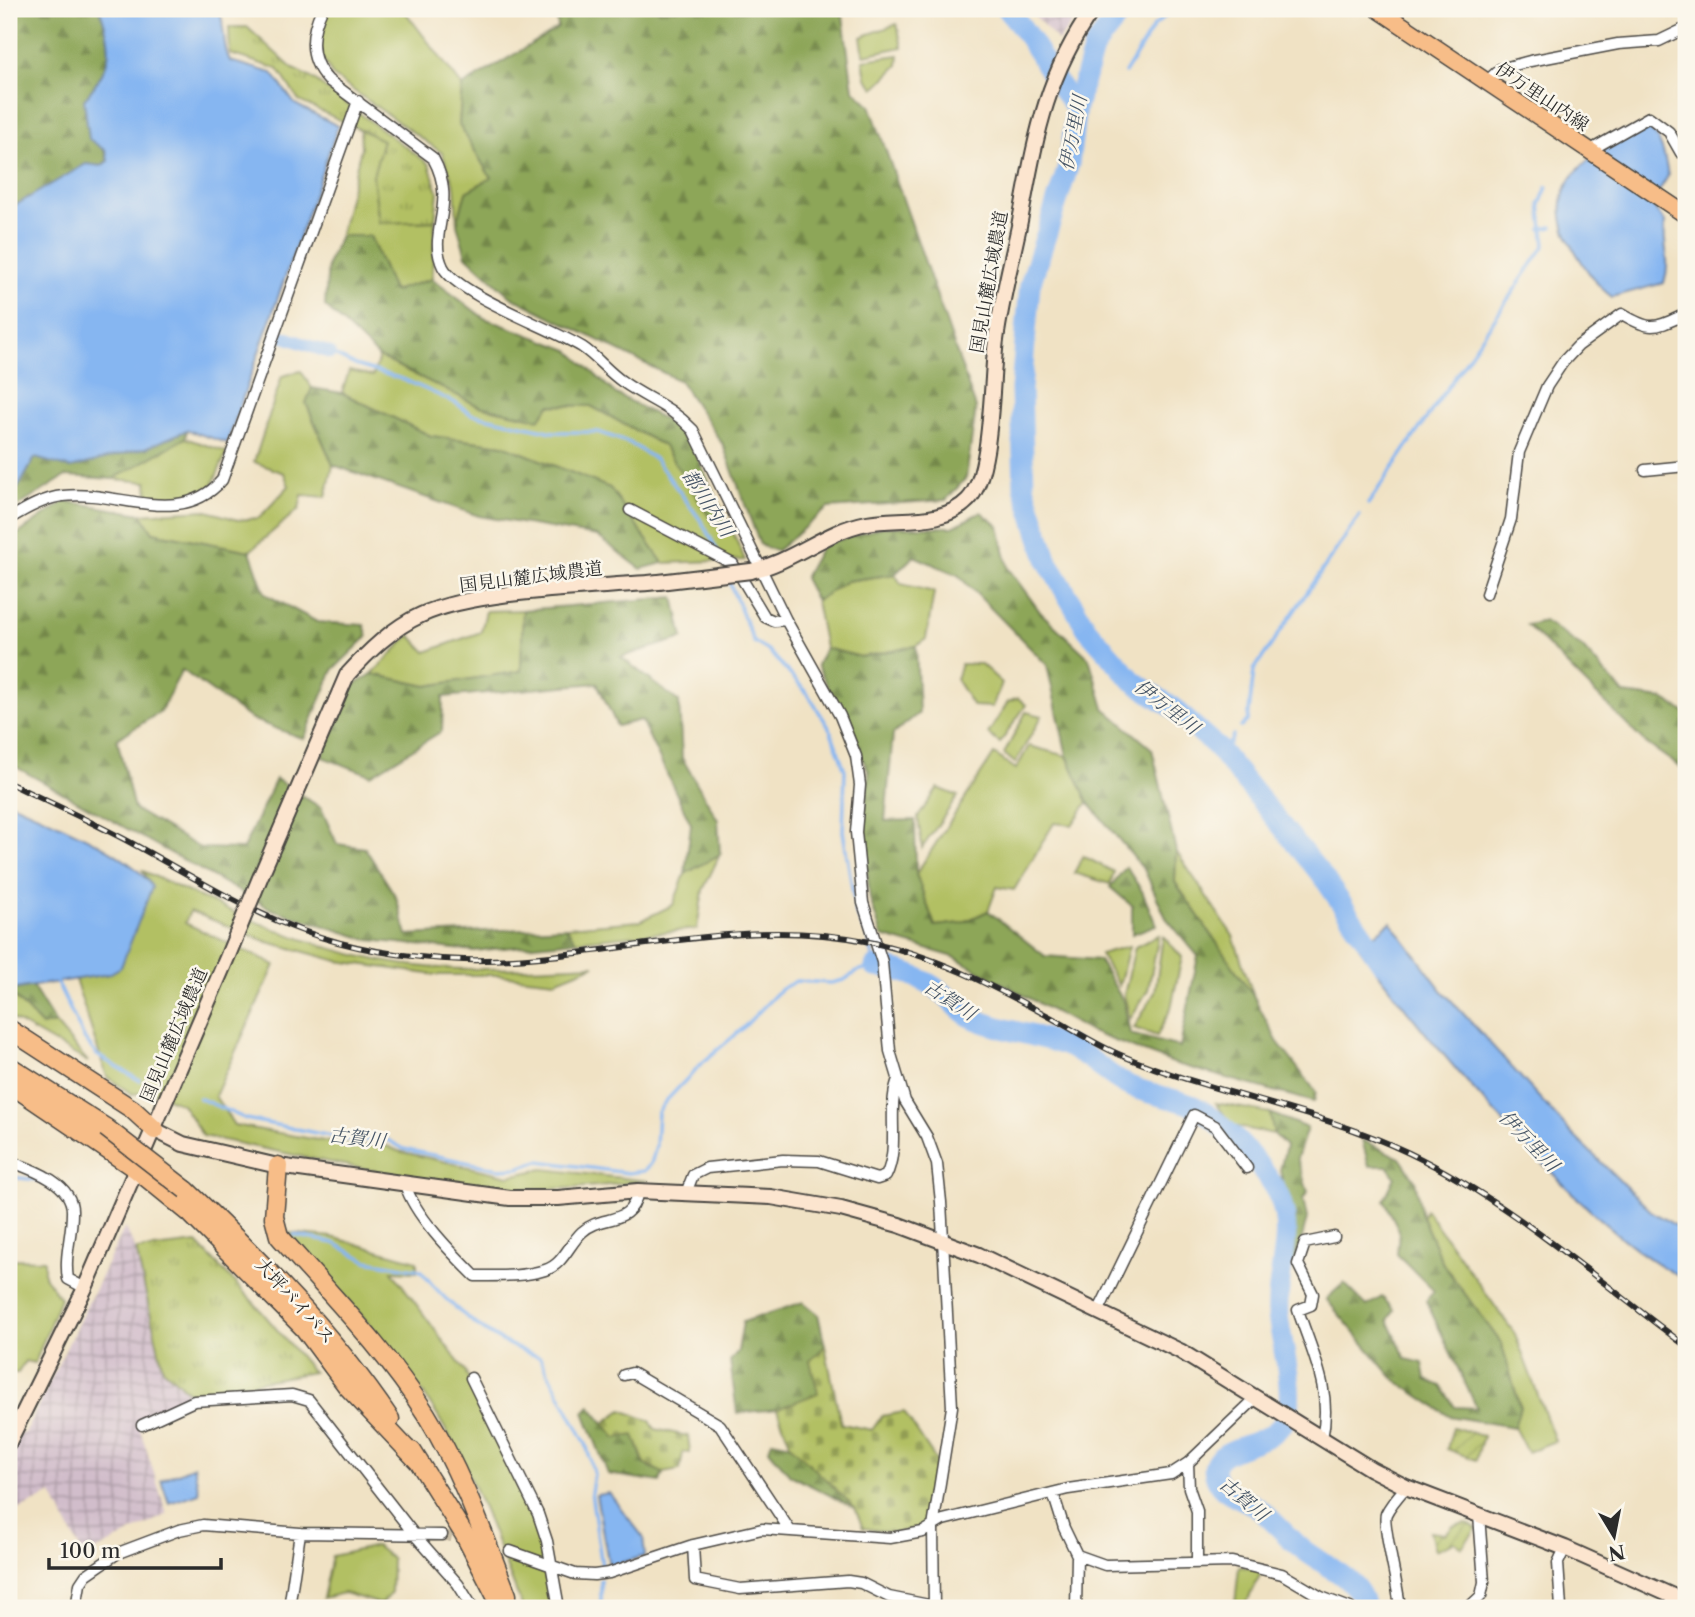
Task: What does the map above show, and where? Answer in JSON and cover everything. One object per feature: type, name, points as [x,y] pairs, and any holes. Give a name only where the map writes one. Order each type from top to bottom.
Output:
[{"type":"highway","points":[[9,1029],[132,1109],[155,1129]]},
{"type":"highway","name":"大坪バイパス","points":[[9,1066],[106,1128],[186,1190],[307,1309],[366,1382],[418,1461],[464,1534],[502,1608]]},
{"type":"highway","points":[[9,1083],[136,1169],[190,1213],[304,1328],[348,1386],[418,1461]]},
{"type":"highway","points":[[278,1166],[274,1217],[279,1236],[367,1334],[425,1414],[470,1498],[512,1608]]},
{"type":"main road","name":"伊万里山内線","points":[[1378,9],[1588,152],[1686,215]]},
{"type":"street","points":[[322,9],[313,28],[317,68],[328,80],[433,158],[441,173],[445,205],[438,250],[444,269],[463,286],[583,348],[623,382],[674,411],[693,430],[757,570],[839,716],[856,756],[860,785],[856,832],[863,903],[883,966],[890,1051],[897,1082],[927,1137],[937,1164],[952,1407],[933,1527],[934,1607],[889,1597],[861,1583],[848,1581],[740,1589],[695,1580],[693,1545]]},
{"type":"street","name":"国見山麓広域農道","points":[[9,1442],[85,1287],[155,1129],[347,675],[367,653],[422,614],[454,605],[503,597],[757,570],[788,560],[840,530],[894,519],[936,517],[953,511],[969,500],[978,484],[986,446],[996,340],[1043,108],[1067,48],[1094,9]]},
{"type":"street","points":[[1486,82],[1500,69],[1618,44],[1659,41],[1686,28]]},
{"type":"street","points":[[9,519],[23,510],[63,496],[177,506],[195,502],[212,492],[222,480],[234,450],[358,102]]},
{"type":"street","points":[[1588,152],[1649,117],[1669,132],[1681,153],[1686,154]]},
{"type":"street","points":[[1486,594],[1511,519],[1520,452],[1547,386],[1563,362],[1622,314],[1643,327],[1654,328],[1686,314]]},
{"type":"street","points":[[1645,470],[1686,466]]},
{"type":"street","points":[[630,510],[657,527],[687,537],[733,564],[743,576],[765,617],[774,621],[786,620]]},
{"type":"street","points":[[686,1193],[694,1175],[707,1168],[783,1160],[819,1161],[877,1179],[886,1176],[892,1163],[891,1100],[897,1082]]},
{"type":"street","points":[[1099,1310],[1194,1115],[1215,1126],[1247,1168]]},
{"type":"street","points":[[155,1129],[183,1144],[278,1166],[510,1198],[558,1198],[638,1191],[771,1198],[841,1209],[899,1224],[942,1240],[1099,1310],[1205,1365],[1406,1487],[1564,1548],[1686,1602]]},
{"type":"street","points":[[9,1161],[51,1179],[71,1202],[73,1211],[65,1261],[68,1279],[85,1287]]},
{"type":"street","points":[[405,1184],[408,1196],[450,1251],[475,1276],[511,1276],[546,1270],[559,1262],[583,1231],[624,1216],[636,1203],[638,1191]]},
{"type":"street","points":[[1322,1438],[1326,1420],[1323,1381],[1298,1310],[1311,1305],[1313,1294],[1298,1264],[1305,1243],[1334,1237]]},
{"type":"street","points":[[624,1375],[632,1373],[720,1424],[789,1529]]},
{"type":"street","points":[[471,1378],[538,1514],[547,1541],[559,1608]]},
{"type":"street","points":[[142,1425],[194,1401],[292,1395],[309,1400],[413,1533],[458,1584],[473,1608]]},
{"type":"street","points":[[510,1551],[575,1574],[609,1573],[693,1545],[762,1528],[890,1538],[923,1532],[943,1520],[1054,1493],[1171,1474],[1263,1400]]},
{"type":"street","points":[[1188,1463],[1189,1488],[1197,1511],[1197,1561]]},
{"type":"street","points":[[1400,1608],[1397,1573],[1383,1525],[1386,1514],[1406,1487]]},
{"type":"street","points":[[1054,1493],[1064,1528],[1077,1555],[1076,1608]]},
{"type":"street","points":[[1468,1608],[1481,1595],[1484,1582],[1479,1515]]},
{"type":"street","points":[[76,1608],[80,1584],[86,1575],[118,1553],[179,1530],[203,1525],[300,1533],[442,1535]]},
{"type":"street","points":[[289,1608],[300,1533]]},
{"type":"street","points":[[1561,1608],[1558,1563],[1564,1548]]},
{"type":"street","points":[[1077,1555],[1105,1565],[1232,1562],[1282,1574],[1321,1597],[1350,1608]]},
{"type":"shaded area","points":[[1028,9],[1083,9],[1058,41]]},
{"type":"shaded area","points":[[125,1227],[136,1250],[163,1369],[191,1394],[138,1423],[167,1514],[84,1557],[52,1494],[9,1514],[9,1434],[25,1433]]},
{"type":"green space","points":[[9,9],[100,9],[109,47],[101,76],[84,100],[108,161],[101,166],[86,164],[9,209]]},
{"type":"green space","points":[[332,9],[403,9],[462,86],[459,124],[491,178],[466,192],[457,224],[455,187],[442,153],[333,76],[318,52],[314,26]]},
{"type":"green space","points":[[556,9],[842,9],[853,89],[870,105],[976,408],[966,478],[946,500],[828,508],[776,551],[760,545],[723,445],[680,381],[511,297],[466,256],[457,224],[466,192],[491,178],[459,124],[462,86],[558,28]]},
{"type":"green space","points":[[897,24],[902,47],[864,55],[861,37]]},
{"type":"green space","points":[[229,27],[247,27],[293,69],[310,77],[429,164],[438,192],[435,221],[379,223],[373,176],[383,140],[299,101],[278,69],[230,54]]},
{"type":"green space","points":[[899,55],[898,65],[875,88],[866,78],[863,60]]},
{"type":"green space","points":[[360,129],[383,140],[373,176],[379,223],[435,221],[432,279],[393,291],[370,236],[340,236],[361,148]]},
{"type":"green space","points":[[340,236],[370,236],[393,291],[432,279],[484,318],[569,350],[616,394],[671,423],[692,446],[732,530],[714,524],[664,446],[591,406],[550,405],[539,419],[479,406],[379,357],[325,306],[328,263]]},
{"type":"green space","points":[[379,357],[479,406],[538,419],[550,405],[591,406],[664,446],[714,524],[732,530],[745,560],[663,563],[610,488],[503,445],[431,436],[342,393],[349,371],[373,376]]},
{"type":"green space","points":[[301,371],[312,388],[306,403],[333,465],[326,497],[302,495],[299,509],[250,551],[153,532],[141,514],[204,510],[238,520],[259,518],[289,486],[284,473],[254,462],[282,376]]},
{"type":"green space","points":[[312,388],[342,393],[431,436],[503,445],[610,488],[663,563],[641,569],[597,536],[479,516],[333,465],[306,403]]},
{"type":"green space","points":[[187,430],[185,438],[113,479],[66,476],[9,512],[9,492],[18,488],[35,458],[148,447]]},
{"type":"green space","points":[[185,438],[227,452],[212,486],[185,498],[148,497],[147,482],[113,479]]},
{"type":"green space","points":[[65,501],[141,514],[153,532],[250,551],[265,594],[317,622],[364,625],[368,636],[333,670],[304,739],[251,719],[182,670],[160,712],[117,739],[134,809],[200,848],[243,849],[276,779],[321,808],[337,844],[365,848],[396,897],[407,935],[566,927],[576,941],[474,951],[369,940],[271,909],[9,763],[9,537],[15,536]]},
{"type":"green space","points":[[981,512],[999,526],[1008,568],[1041,613],[1089,658],[1104,708],[1152,749],[1176,851],[1175,882],[1254,997],[1277,1041],[1316,1092],[1314,1102],[1176,1064],[1091,1032],[954,957],[882,936],[870,899],[863,832],[869,772],[817,665],[825,648],[861,657],[916,646],[919,713],[893,734],[885,821],[915,820],[916,874],[935,926],[962,923],[988,911],[1045,956],[1099,960],[1124,1002],[1130,1034],[1180,1047],[1198,956],[1166,918],[1145,871],[1088,802],[1067,756],[1047,665],[958,575],[914,556],[895,574],[847,581],[816,601],[804,578],[822,545],[882,527],[953,527]]},
{"type":"green space","points":[[895,574],[901,584],[934,592],[926,639],[916,646],[861,657],[825,648],[816,601],[847,581]]},
{"type":"green space","points":[[674,597],[683,638],[621,657],[679,702],[682,758],[718,820],[720,854],[685,874],[691,824],[641,720],[617,726],[597,683],[443,697],[442,731],[371,775],[322,757],[354,685],[372,674],[427,686],[521,671],[523,610]]},
{"type":"green space","points":[[523,610],[521,671],[427,686],[372,674],[410,635],[426,652],[481,632],[486,611]]},
{"type":"green space","points":[[1544,621],[1582,647],[1624,694],[1663,699],[1686,713],[1686,771],[1643,741],[1527,625]]},
{"type":"green space","points":[[961,664],[981,664],[1002,683],[992,707],[973,706],[956,679]]},
{"type":"green space","points":[[1018,698],[1026,705],[1000,743],[988,734],[1008,702]]},
{"type":"green space","points":[[1026,712],[1042,716],[1015,763],[1004,754]]},
{"type":"green space","points":[[1029,746],[1067,756],[1088,802],[1072,825],[1054,823],[1014,890],[997,887],[988,911],[962,923],[935,926],[916,874],[994,754],[1016,769]]},
{"type":"green space","points":[[938,788],[958,796],[922,848],[918,817]]},
{"type":"green space","points":[[1176,851],[1233,936],[1254,997],[1175,882]]},
{"type":"green space","points":[[720,854],[703,890],[697,929],[576,941],[566,927],[640,921],[673,905],[685,874]]},
{"type":"green space","points":[[1083,856],[1114,872],[1110,884],[1074,873]]},
{"type":"green space","points":[[1126,867],[1142,891],[1156,925],[1132,934],[1132,906],[1110,887]]},
{"type":"green space","points":[[143,871],[284,932],[372,959],[455,969],[595,965],[555,981],[499,975],[435,975],[338,961],[268,942],[190,911],[185,923],[275,965],[215,1096],[234,1125],[352,1146],[387,1146],[398,1151],[509,1176],[543,1169],[648,1181],[573,1188],[517,1189],[387,1173],[203,1136],[182,1104],[153,1092],[132,1094],[107,1077],[75,979],[109,974],[152,888]]},
{"type":"green space","points":[[1159,935],[1148,990],[1130,1019],[1124,995],[1135,947]]},
{"type":"green space","points":[[1163,936],[1182,957],[1171,1008],[1157,1036],[1134,1028],[1155,992]]},
{"type":"green space","points":[[1129,946],[1119,986],[1100,954]]},
{"type":"green space","points":[[32,986],[55,1023],[42,1026],[9,991]]},
{"type":"green space","points":[[9,991],[42,1026],[55,1023],[88,1062],[9,1017]]},
{"type":"green space","points":[[1216,1103],[1270,1113],[1274,1134],[1232,1126]]},
{"type":"green space","points":[[1270,1113],[1307,1128],[1297,1158],[1308,1192],[1303,1199],[1307,1218],[1295,1266],[1286,1255],[1291,1222],[1280,1170],[1286,1146],[1274,1134]]},
{"type":"green space","points":[[1362,1140],[1400,1158],[1415,1180],[1422,1217],[1443,1264],[1501,1343],[1520,1407],[1514,1427],[1449,1416],[1394,1379],[1326,1299],[1344,1283],[1367,1306],[1382,1297],[1394,1310],[1388,1320],[1406,1359],[1423,1363],[1426,1380],[1441,1386],[1455,1407],[1477,1408],[1426,1301],[1434,1291],[1397,1254],[1399,1230],[1384,1200],[1395,1177],[1387,1166],[1369,1166]]},
{"type":"green space","points":[[1426,1210],[1515,1334],[1555,1441],[1527,1452],[1514,1427],[1520,1406],[1501,1343],[1443,1264],[1422,1217]]},
{"type":"green space","points":[[288,1233],[332,1237],[417,1261],[417,1272],[392,1271],[465,1371],[535,1523],[552,1608],[523,1608],[472,1482],[434,1410],[383,1341]]},
{"type":"green space","points":[[197,1243],[257,1306],[313,1372],[191,1394],[163,1369],[136,1250]]},
{"type":"green space","points":[[9,1259],[44,1260],[44,1276],[60,1298],[35,1363],[25,1361],[18,1373],[9,1373]]},
{"type":"green space","points":[[803,1302],[818,1314],[825,1346],[810,1361],[841,1424],[872,1430],[855,1508],[790,1475],[769,1450],[772,1441],[850,1457],[777,1409],[737,1413],[730,1361],[738,1351],[743,1322]]},
{"type":"green space","points":[[825,1346],[841,1424],[872,1430],[882,1416],[904,1412],[937,1462],[925,1526],[895,1533],[863,1528],[855,1508],[791,1446],[777,1409],[818,1393],[810,1361]]},
{"type":"green space","points":[[590,1406],[616,1438],[634,1435],[644,1464],[663,1473],[660,1482],[608,1474],[584,1412]]},
{"type":"green space","points":[[622,1410],[650,1421],[655,1429],[688,1436],[690,1452],[683,1452],[680,1470],[663,1473],[645,1464],[634,1435],[616,1438],[604,1423]]},
{"type":"green space","points":[[1453,1427],[1483,1436],[1476,1460],[1447,1449]]},
{"type":"green space","points":[[1466,1523],[1477,1528],[1462,1547],[1454,1542],[1435,1550],[1430,1532],[1445,1534],[1453,1526]]},
{"type":"green space","points":[[376,1546],[392,1559],[391,1593],[381,1604],[344,1593],[323,1598],[332,1556]]},
{"type":"green space","points":[[1239,1566],[1262,1571],[1244,1608],[1228,1608],[1235,1604]]},
{"type":"water","points":[[100,9],[219,9],[225,48],[230,61],[272,73],[295,104],[338,126],[227,443],[187,430],[148,447],[71,468],[35,458],[18,488],[9,492],[9,209],[86,164],[101,166],[108,161],[106,151],[89,139],[84,100],[101,76],[108,57],[109,47]]},
{"type":"water","points":[[1639,129],[1650,129],[1654,134],[1661,145],[1666,163],[1668,176],[1651,204],[1665,222],[1666,274],[1664,283],[1612,297],[1587,270],[1575,251],[1564,228],[1561,209],[1564,191],[1573,176],[1602,150]]},
{"type":"water","points":[[9,802],[108,849],[126,861],[152,887],[121,967],[109,974],[9,990]]},
{"type":"water","points":[[1391,922],[1441,989],[1572,1134],[1653,1213],[1686,1231],[1686,1280],[1643,1254],[1603,1222],[1485,1102],[1441,1052],[1359,947]]},
{"type":"water","points":[[194,1466],[199,1493],[169,1503],[161,1480]]},
{"type":"water","points":[[609,1493],[643,1537],[645,1556],[609,1566],[596,1495]]},
{"type":"waterway","points":[[1007,9],[1076,107]]},
{"type":"waterway","name":"伊万里川","points":[[1124,9],[1094,47],[1076,107],[1069,164],[1030,285],[1021,389],[1024,487],[1048,562],[1087,629],[1133,681],[1172,707],[1217,747],[1324,878],[1382,963]]},
{"type":"waterway","points":[[1125,73],[1154,26],[1173,9]]},
{"type":"waterway","points":[[1368,504],[1545,245],[1540,204],[1547,187]]},
{"type":"waterway","points":[[1541,229],[1552,227]]},
{"type":"waterway","name":"都川内川","points":[[282,336],[330,353]]},
{"type":"waterway","name":"都川内川","points":[[330,353],[355,365],[405,380],[456,403],[471,414],[553,432],[598,432],[630,443],[656,460],[702,522],[718,552]]},
{"type":"waterway","points":[[1241,727],[1248,720],[1254,670],[1360,515]]},
{"type":"waterway","name":"古賀川","points":[[199,1098],[246,1119],[351,1140],[388,1140],[404,1149],[499,1169],[518,1168],[539,1161],[628,1173],[644,1171],[651,1164],[656,1146],[658,1112],[665,1102],[702,1063],[741,1030],[781,989],[796,981],[831,983],[844,980],[860,970],[875,967],[869,938],[856,913],[843,831],[845,770],[830,729],[807,693],[769,651],[754,642],[728,579]]},
{"type":"waterway","points":[[1217,747],[1230,743],[1233,735]]},
{"type":"waterway","name":"古賀川","points":[[875,967],[919,978],[943,993],[971,1017],[1064,1045],[1125,1084],[1191,1105],[1216,1121],[1257,1163],[1277,1193],[1285,1219],[1278,1315],[1289,1383],[1288,1410],[1285,1420],[1277,1430],[1219,1458],[1215,1467],[1216,1478],[1223,1488],[1258,1508],[1299,1546],[1350,1582],[1362,1598],[1364,1608]]},
{"type":"waterway","name":"古賀川","points":[[56,980],[85,1040],[97,1055],[139,1080]]},
{"type":"waterway","points":[[9,1177],[39,1180]]},
{"type":"waterway","points":[[294,1235],[334,1243],[367,1261],[420,1270],[459,1311],[489,1333],[540,1357],[586,1444],[594,1474],[591,1492],[602,1566]]},
{"type":"waterway","points":[[601,1580],[601,1603],[605,1608]]},
{"type":"tunnel","points":[[442,1535],[469,1541]]},
{"type":"railway","points":[[9,783],[110,832],[280,922],[322,938],[382,952],[443,959],[514,959],[715,936],[765,933],[815,934],[865,941],[914,954],[983,982],[1123,1056],[1158,1070],[1339,1125],[1409,1153],[1446,1172],[1517,1218],[1686,1346]]}]
